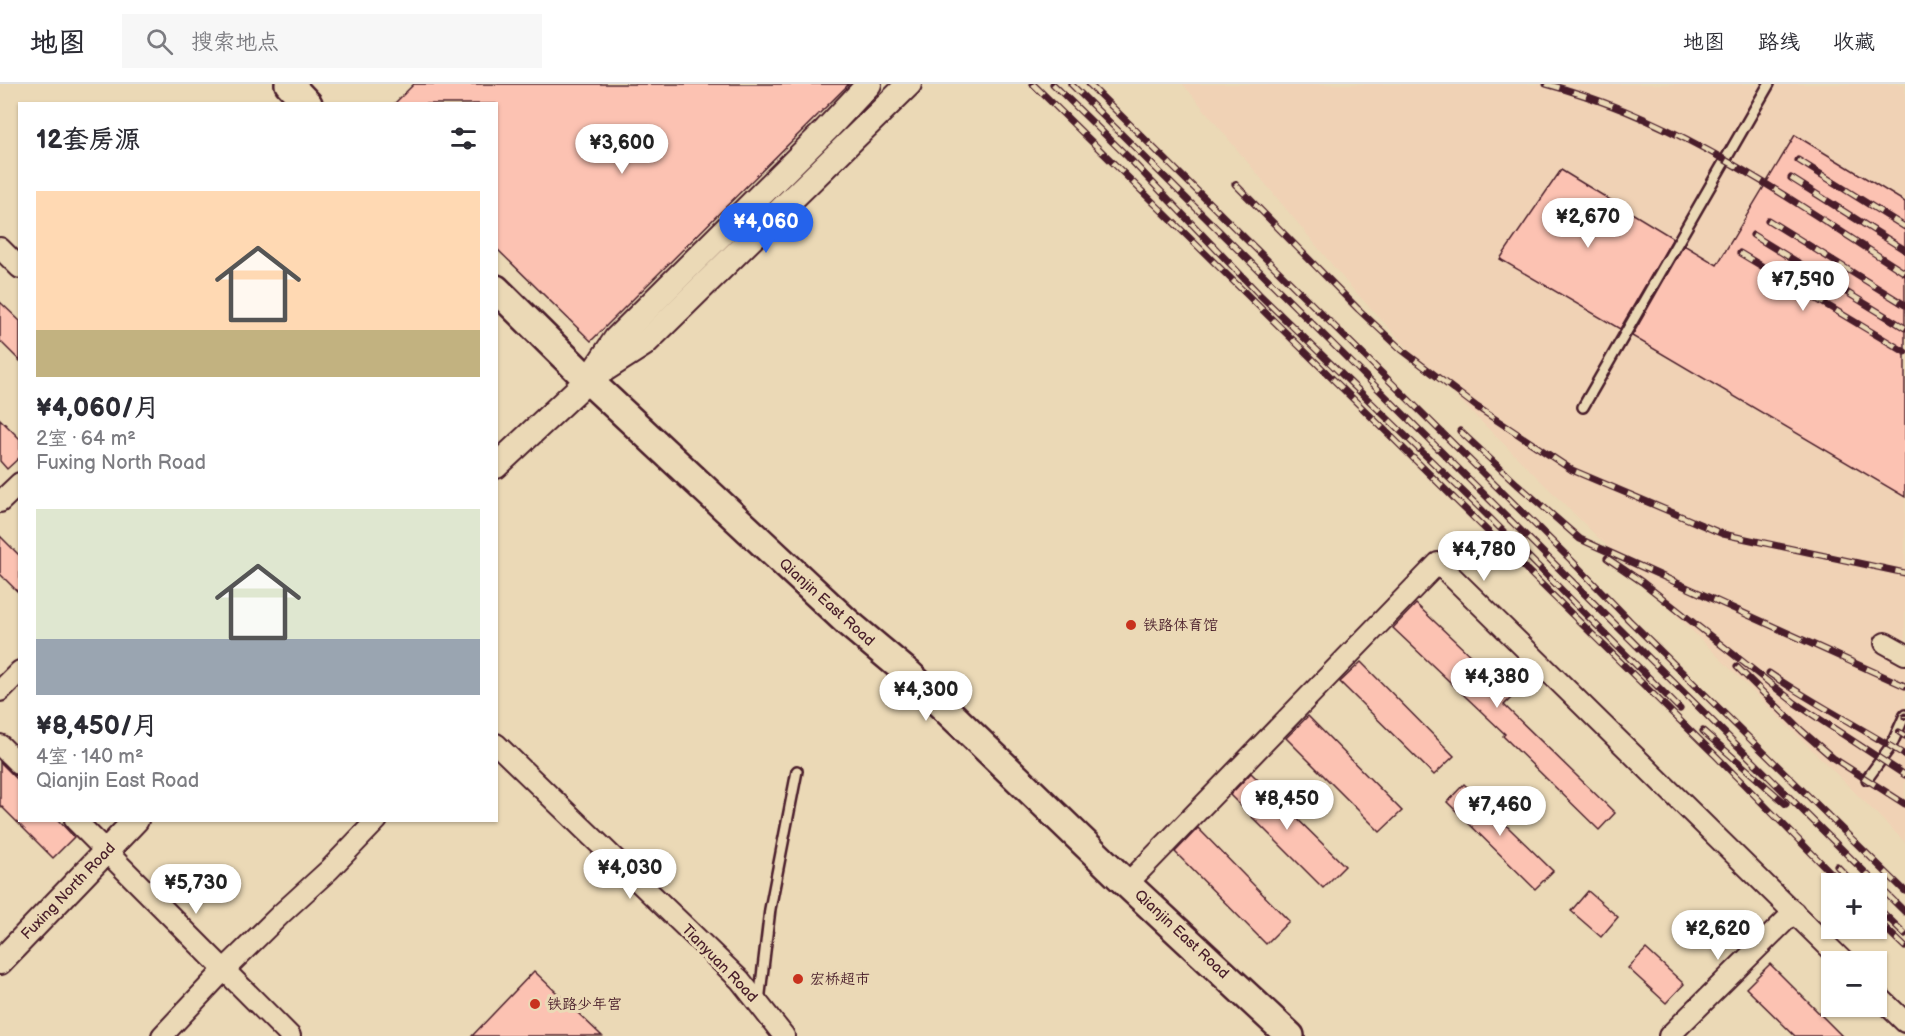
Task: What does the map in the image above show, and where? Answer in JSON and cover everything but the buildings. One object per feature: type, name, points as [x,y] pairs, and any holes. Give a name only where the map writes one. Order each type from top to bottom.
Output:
[{"type":"main road","points":[[289,84],[306,102]]},
{"type":"main road","name":"Qianjin East Road","points":[[498,291],[588,380],[847,622],[909,674],[1127,884],[1290,1036]]},
{"type":"street","points":[[588,380],[616,339],[826,130],[869,84]]},
{"type":"street","points":[[498,464],[588,380],[644,344],[909,84]]},
{"type":"street","points":[[0,502],[18,485]]},
{"type":"street","points":[[1127,884],[1438,563],[1833,951]]},
{"type":"street","points":[[1885,643],[1905,654]]},
{"type":"street","points":[[0,691],[18,673]]},
{"type":"street","points":[[0,745],[18,763]]},
{"type":"street","name":"Tianyuan Road","points":[[498,746],[740,980],[784,1036]]},
{"type":"street","points":[[77,822],[290,1036]]},
{"type":"street","name":"Fuxing North Road","points":[[0,962],[134,822]]},
{"type":"street","points":[[162,1036],[224,970],[329,870],[375,822]]},
{"type":"street","points":[[1669,1036],[1794,912]]},
{"type":"street","points":[[1887,1005],[1905,1022]]},
{"type":"lane","points":[[1583,407],[1769,84]]},
{"type":"lane","points":[[1867,779],[1891,747],[1905,715]]},
{"type":"lane","points":[[759,1002],[770,909],[798,771]]},
{"type":"shaded area","points":[[1183,84],[1905,84],[1905,842],[1415,356],[1348,284]]},
{"type":"railway","points":[[1033,84],[1716,756],[1831,873]]},
{"type":"railway","points":[[1053,84],[1128,157],[1259,294],[1481,509],[1680,709]]},
{"type":"railway","points":[[1071,84],[1905,912]]},
{"type":"railway","points":[[1089,84],[1905,891]]},
{"type":"railway","points":[[1546,84],[1595,99],[1688,140],[1776,190],[1905,273]]},
{"type":"railway","points":[[1798,160],[1905,227]]},
{"type":"railway","points":[[1791,178],[1905,250]]},
{"type":"railway","points":[[1235,184],[1358,309],[1402,350],[1477,407],[1572,470],[1723,534],[1905,573]]},
{"type":"railway","points":[[1768,220],[1905,305]]},
{"type":"railway","points":[[1753,235],[1905,328]]},
{"type":"railway","points":[[1740,253],[1905,352]]},
{"type":"railway","points":[[1460,431],[1580,539],[1905,686]]},
{"type":"railway","points":[[1607,558],[1642,582],[1795,703],[1905,775]]},
{"type":"railway","points":[[1737,667],[1833,758],[1905,804]]},
{"type":"railway","points":[[1769,673],[1802,695],[1905,755]]},
{"type":"railway","points":[[1703,731],[1786,804]]},
{"type":"railway","points":[[1899,732],[1905,736]]},
{"type":"railway","points":[[1837,866],[1844,873]]},
{"type":"railway","points":[[1887,917],[1905,934]]},
{"type":"railway","points":[[1887,930],[1905,947]]},
{"type":"place","name":"铁路体育馆","points":[[1131,625]]},
{"type":"place","name":"宏桥超市","points":[[798,979]]},
{"type":"place","name":"铁路少年宫","points":[[535,1004]]}]
